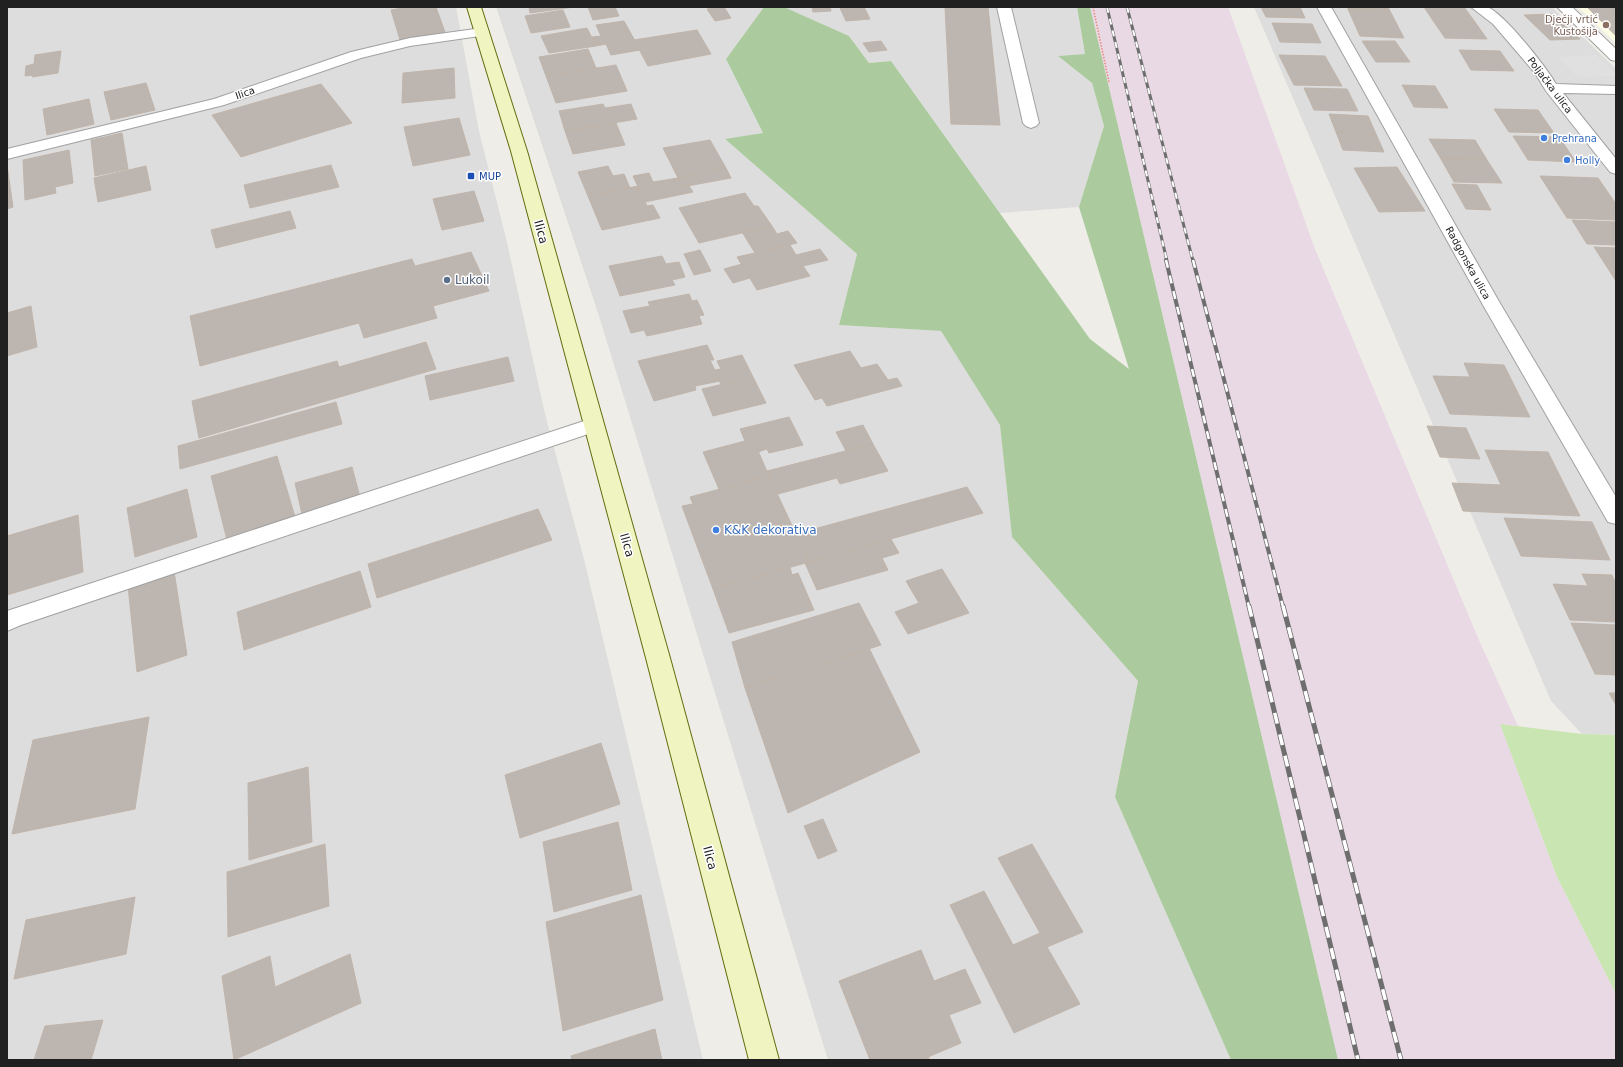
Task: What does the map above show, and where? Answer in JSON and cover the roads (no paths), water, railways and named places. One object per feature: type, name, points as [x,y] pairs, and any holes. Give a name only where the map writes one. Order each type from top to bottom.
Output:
[{"type":"main road","name":"Ilica","points":[[474,7],[519,151],[652,636],[764,1060]]},
{"type":"street","points":[[1004,7],[1031,123]]},
{"type":"street","name":"Radgonska ulica","points":[[1324,7],[1492,305],[1616,516]]},
{"type":"street","name":"Poljačka ulica","points":[[1478,7],[1498,21],[1541,71],[1551,88],[1616,169]]},
{"type":"street","points":[[1564,7],[1616,57]]},
{"type":"street","name":"Ilica","points":[[7,154],[219,102],[356,55],[410,42],[482,32]]},
{"type":"street","points":[[1551,88],[1616,90]]},
{"type":"street","points":[[7,622],[13,618],[593,425]]},
{"type":"railway","points":[[1107,7],[1167,261]]},
{"type":"railway","points":[[1127,7],[1193,261]]},
{"type":"railway","points":[[1166,260],[1249,607]]},
{"type":"railway","points":[[1193,260],[1283,607]]},
{"type":"railway","points":[[1249,606],[1358,1060]]},
{"type":"railway","points":[[1283,606],[1401,1060]]},
{"type":"place","name":"Dječji vrtić Kustošija","points":[[1606,25]]},
{"type":"place","name":"Prehrana","points":[[1544,138]]},
{"type":"place","name":"Holly","points":[[1567,160]]},
{"type":"place","name":"MUP","points":[[471,176]]},
{"type":"place","name":"Lukoil","points":[[447,280]]},
{"type":"place","name":"K&K dekorativa","points":[[716,530]]}]
